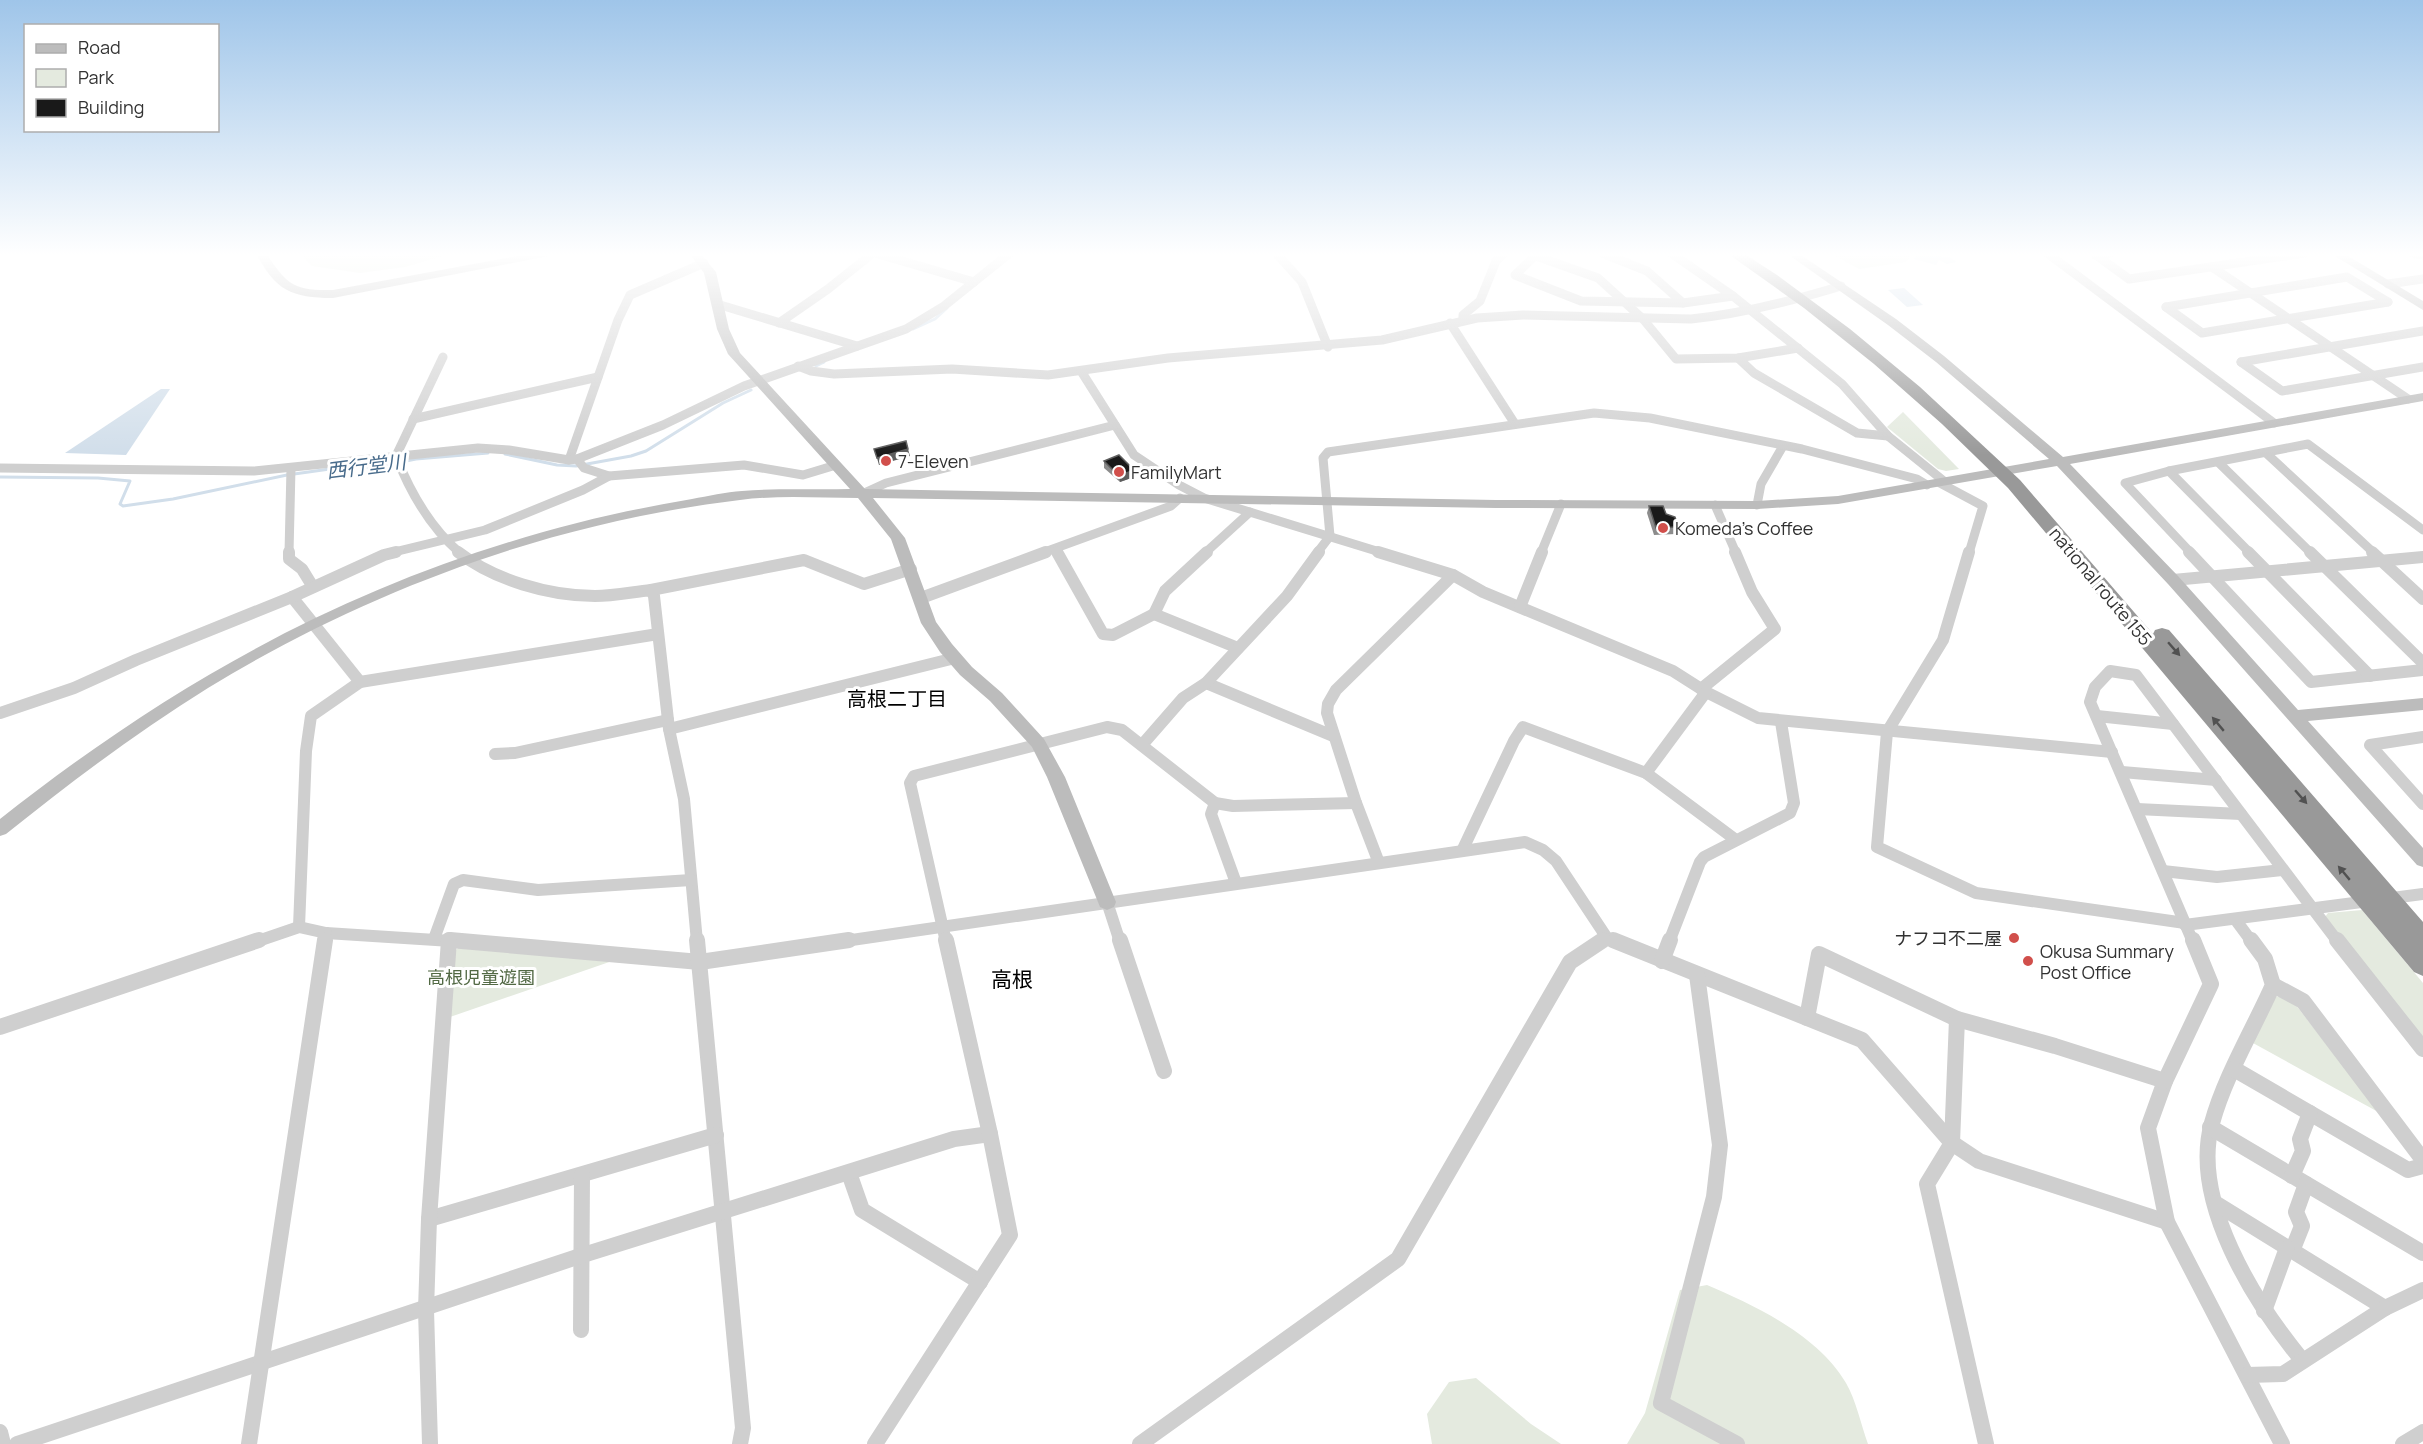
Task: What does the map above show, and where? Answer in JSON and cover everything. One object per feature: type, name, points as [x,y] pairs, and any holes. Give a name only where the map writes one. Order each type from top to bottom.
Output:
[{"type":"highway","name":"national route 155","points":[[1832,320],[1891,368],[1949,420],[2014,484],[2423,965]]},
{"type":"highway","name":"national route 155","points":[[1847,320],[1962,416],[2026,481],[2088,549],[2423,939]]},
{"type":"street","points":[[573,460],[598,377],[620,320]]},
{"type":"street","points":[[721,320],[734,354],[760,379],[898,538],[929,624],[955,658],[996,697],[1038,743],[1056,777],[1107,902],[1164,1071]]},
{"type":"street","points":[[770,320],[857,346]]},
{"type":"street","points":[[779,323],[783,320]]},
{"type":"street","points":[[573,460],[663,424],[760,379],[805,368],[924,320]]},
{"type":"street","points":[[1317,320],[1328,347]]},
{"type":"street","points":[[805,368],[862,374],[952,369],[1048,375],[1168,358],[1328,347],[1382,340],[1461,320]]},
{"type":"street","points":[[1645,320],[1676,359],[1738,358],[1798,348]]},
{"type":"street","points":[[1764,320],[1842,384],[1888,436],[1937,484]]},
{"type":"street","points":[[1888,320],[1940,358],[2061,462],[2172,580],[2423,860]]},
{"type":"street","points":[[2137,320],[2274,423]]},
{"type":"street","points":[[2185,320],[2202,333],[2281,320]]},
{"type":"street","points":[[2292,320],[2423,409]]},
{"type":"street","points":[[1450,323],[1515,424]]},
{"type":"street","points":[[2423,331],[2241,362],[2282,391],[2423,367]]},
{"type":"street","points":[[443,357],[413,419],[397,460],[409,488],[446,538],[467,560],[552,592],[593,596],[651,590],[804,560],[864,584],[911,569]]},
{"type":"street","points":[[1738,358],[1754,373],[1857,433],[1888,436]]},
{"type":"street","points":[[1081,370],[1134,455],[1179,485],[1204,498],[1453,575],[1483,592],[1673,672],[1741,712],[1781,722],[2112,752]]},
{"type":"street","points":[[413,419],[598,377]]},
{"type":"street","points":[[0,829],[129,731],[204,683],[314,624],[412,580],[512,544],[621,516],[742,495],[862,494],[1715,505],[1838,500],[2423,397]]},
{"type":"street","points":[[1142,746],[1183,698],[1206,683],[1287,596],[1330,536],[1323,458],[1328,452],[1594,413],[1650,418],[1783,446],[1937,484],[1983,506],[1943,640],[1887,732],[1877,847],[1976,893],[2185,924],[2423,894]]},
{"type":"street","points":[[862,494],[886,483],[1115,424]]},
{"type":"street","points":[[2423,530],[2308,444],[2169,471],[2125,483],[2311,682],[2423,670]]},
{"type":"street","points":[[1757,505],[1761,484],[1783,446]]},
{"type":"street","points":[[0,468],[291,472],[478,448],[509,450],[573,460],[584,468],[609,476],[744,465],[803,475],[836,465]]},
{"type":"street","points":[[2266,453],[2423,599]]},
{"type":"street","points":[[2218,462],[2423,663]]},
{"type":"street","points":[[2169,471],[2370,675]]},
{"type":"street","points":[[291,472],[289,559],[302,569],[313,587]]},
{"type":"street","points":[[0,713],[74,688],[145,656],[292,597],[384,555],[446,538],[460,537],[521,516],[583,490],[609,476]]},
{"type":"street","points":[[921,598],[1171,506],[1180,498]]},
{"type":"street","points":[[1520,608],[1560,504]]},
{"type":"street","points":[[1646,773],[1703,691],[1775,629],[1752,592],[1715,505]]},
{"type":"street","points":[[1054,549],[1103,634],[1113,635],[1154,614],[1165,591],[1250,512]]},
{"type":"street","points":[[2172,580],[2423,556]]},
{"type":"street","points":[[1379,863],[1333,736],[1327,713],[1328,704],[1336,690],[1453,575]]},
{"type":"street","points":[[651,590],[654,597],[669,725],[684,799],[716,1135],[721,1213],[743,1428],[740,1444]]},
{"type":"street","points":[[292,597],[360,682]]},
{"type":"street","points":[[1154,614],[1238,648]]},
{"type":"street","points":[[299,927],[306,751],[311,716],[360,682],[658,634]]},
{"type":"street","points":[[495,754],[515,753],[669,725],[955,658]]},
{"type":"street","points":[[2282,1444],[2167,1222],[2148,1128],[2165,1081],[2211,984],[2122,772],[2090,702],[2095,687],[2110,671],[2136,675],[2282,870],[2314,906],[2423,1049]]},
{"type":"street","points":[[1206,683],[1333,736]]},
{"type":"street","points":[[2295,716],[2423,704]]},
{"type":"street","points":[[2097,716],[2172,724]]},
{"type":"street","points":[[1662,961],[1700,862],[1704,857],[1790,813],[1794,803],[1781,722]]},
{"type":"street","points":[[875,1444],[1010,1235],[990,1134],[910,783],[914,776],[1107,727],[1122,730],[1215,803],[1233,807],[1356,803]]},
{"type":"street","points":[[1462,851],[1522,727],[1646,773],[1736,840]]},
{"type":"street","points":[[2423,737],[2370,745],[2423,804]]},
{"type":"street","points":[[2122,772],[2216,780]]},
{"type":"street","points":[[1215,803],[1211,814],[1236,883]]},
{"type":"street","points":[[2137,809],[2241,814]]},
{"type":"street","points":[[0,1027],[299,927],[326,933],[441,939],[700,962],[1525,842],[1543,850],[1556,861],[1607,938],[1862,1040],[1952,1143],[1979,1161],[2167,1222]]},
{"type":"street","points":[[2163,871],[2217,877],[2282,870]]},
{"type":"street","points":[[430,1444],[426,1310],[441,939],[454,884],[463,880],[538,890],[691,880]]},
{"type":"street","points":[[2235,919],[2265,959],[2273,985],[2210,1127],[2208,1163],[2215,1203],[2223,1229],[2264,1311],[2280,1335],[2302,1360]]},
{"type":"street","points":[[249,1444],[326,933]]},
{"type":"street","points":[[1140,1444],[1398,1259],[1570,962],[1607,938]]},
{"type":"street","points":[[1807,1018],[1819,954],[1957,1019],[2055,1046],[2165,1081]]},
{"type":"street","points":[[1697,975],[1720,1145],[1714,1197],[1661,1403],[1737,1444]]},
{"type":"street","points":[[2273,985],[2303,1001],[2423,1160]]},
{"type":"street","points":[[1957,1019],[1952,1143],[1927,1184],[1986,1444]]},
{"type":"street","points":[[2234,1069],[2408,1170],[2423,1166]]},
{"type":"street","points":[[2264,1311],[2302,1226],[2296,1212],[2302,1151],[2300,1139],[2310,1113]]},
{"type":"street","points":[[2210,1127],[2423,1253]]},
{"type":"street","points":[[18,1444],[426,1310],[580,1256],[954,1139],[990,1134]]},
{"type":"street","points":[[429,1219],[716,1135]]},
{"type":"street","points":[[849,1173],[862,1210],[980,1282]]},
{"type":"street","points":[[581,1330],[582,1175]]},
{"type":"street","points":[[2215,1203],[2385,1308]]},
{"type":"street","points":[[2247,1376],[2283,1374],[2385,1308],[2423,1290]]},
{"type":"street","points":[[0,1432],[3,1444]]},
{"type":"street","points":[[2403,1444],[2423,1432]]},
{"type":"green space","points":[[1903,412],[1959,469],[1946,471],[1938,469],[1887,427]]},
{"type":"green space","points":[[2362,910],[2423,983],[2423,1039],[2325,917],[2328,913]]},
{"type":"green space","name":"高根児童遊園","points":[[460,947],[618,959],[450,1017],[454,951]]},
{"type":"green space","points":[[2275,996],[2292,1000],[2380,1113],[2253,1043]]},
{"type":"green space","points":[[1707,1285],[1745,1302],[1784,1324],[1819,1350],[1834,1366],[1850,1390],[1868,1444],[1627,1444],[1645,1413],[1680,1290]]},
{"type":"green space","points":[[1476,1378],[1531,1424],[1561,1444],[1432,1444],[1427,1414],[1449,1382]]},
{"type":"shaded area","points":[[161,389],[170,389],[126,455],[65,453]]},
{"type":"building","points":[[906,441],[908,449],[877,458],[874,449]]},
{"type":"building","points":[[1119,455],[1134,470],[1119,476],[1104,461]]},
{"type":"building","points":[[1649,506],[1663,506],[1666,514],[1675,517],[1678,527],[1656,528]]},
{"type":"waterway","name":"西行堂川","points":[[913,329],[932,320]]},
{"type":"waterway","name":"西行堂川","points":[[816,366],[824,362]]},
{"type":"waterway","name":"西行堂川","points":[[505,454],[557,465],[576,466],[631,456],[646,451],[723,403],[751,390]]},
{"type":"waterway","name":"西行堂川","points":[[0,477],[98,478],[130,481],[120,504],[123,506],[173,499],[287,475],[344,467],[376,467],[416,459],[488,453]]},
{"type":"place","name":"7-Eleven","points":[[886,461]]},
{"type":"place","name":"FamilyMart","points":[[1119,472]]},
{"type":"place","name":"Komeda's Coffee","points":[[1663,528]]},
{"type":"place","name":"ナフコ不二屋","points":[[2014,938]]},
{"type":"place","name":"Okusa Summary Post Office","points":[[2028,961]]},
{"type":"district","name":"高根二丁目","points":[[897,698]]},
{"type":"district","name":"高根","points":[[1012,979]]}]
